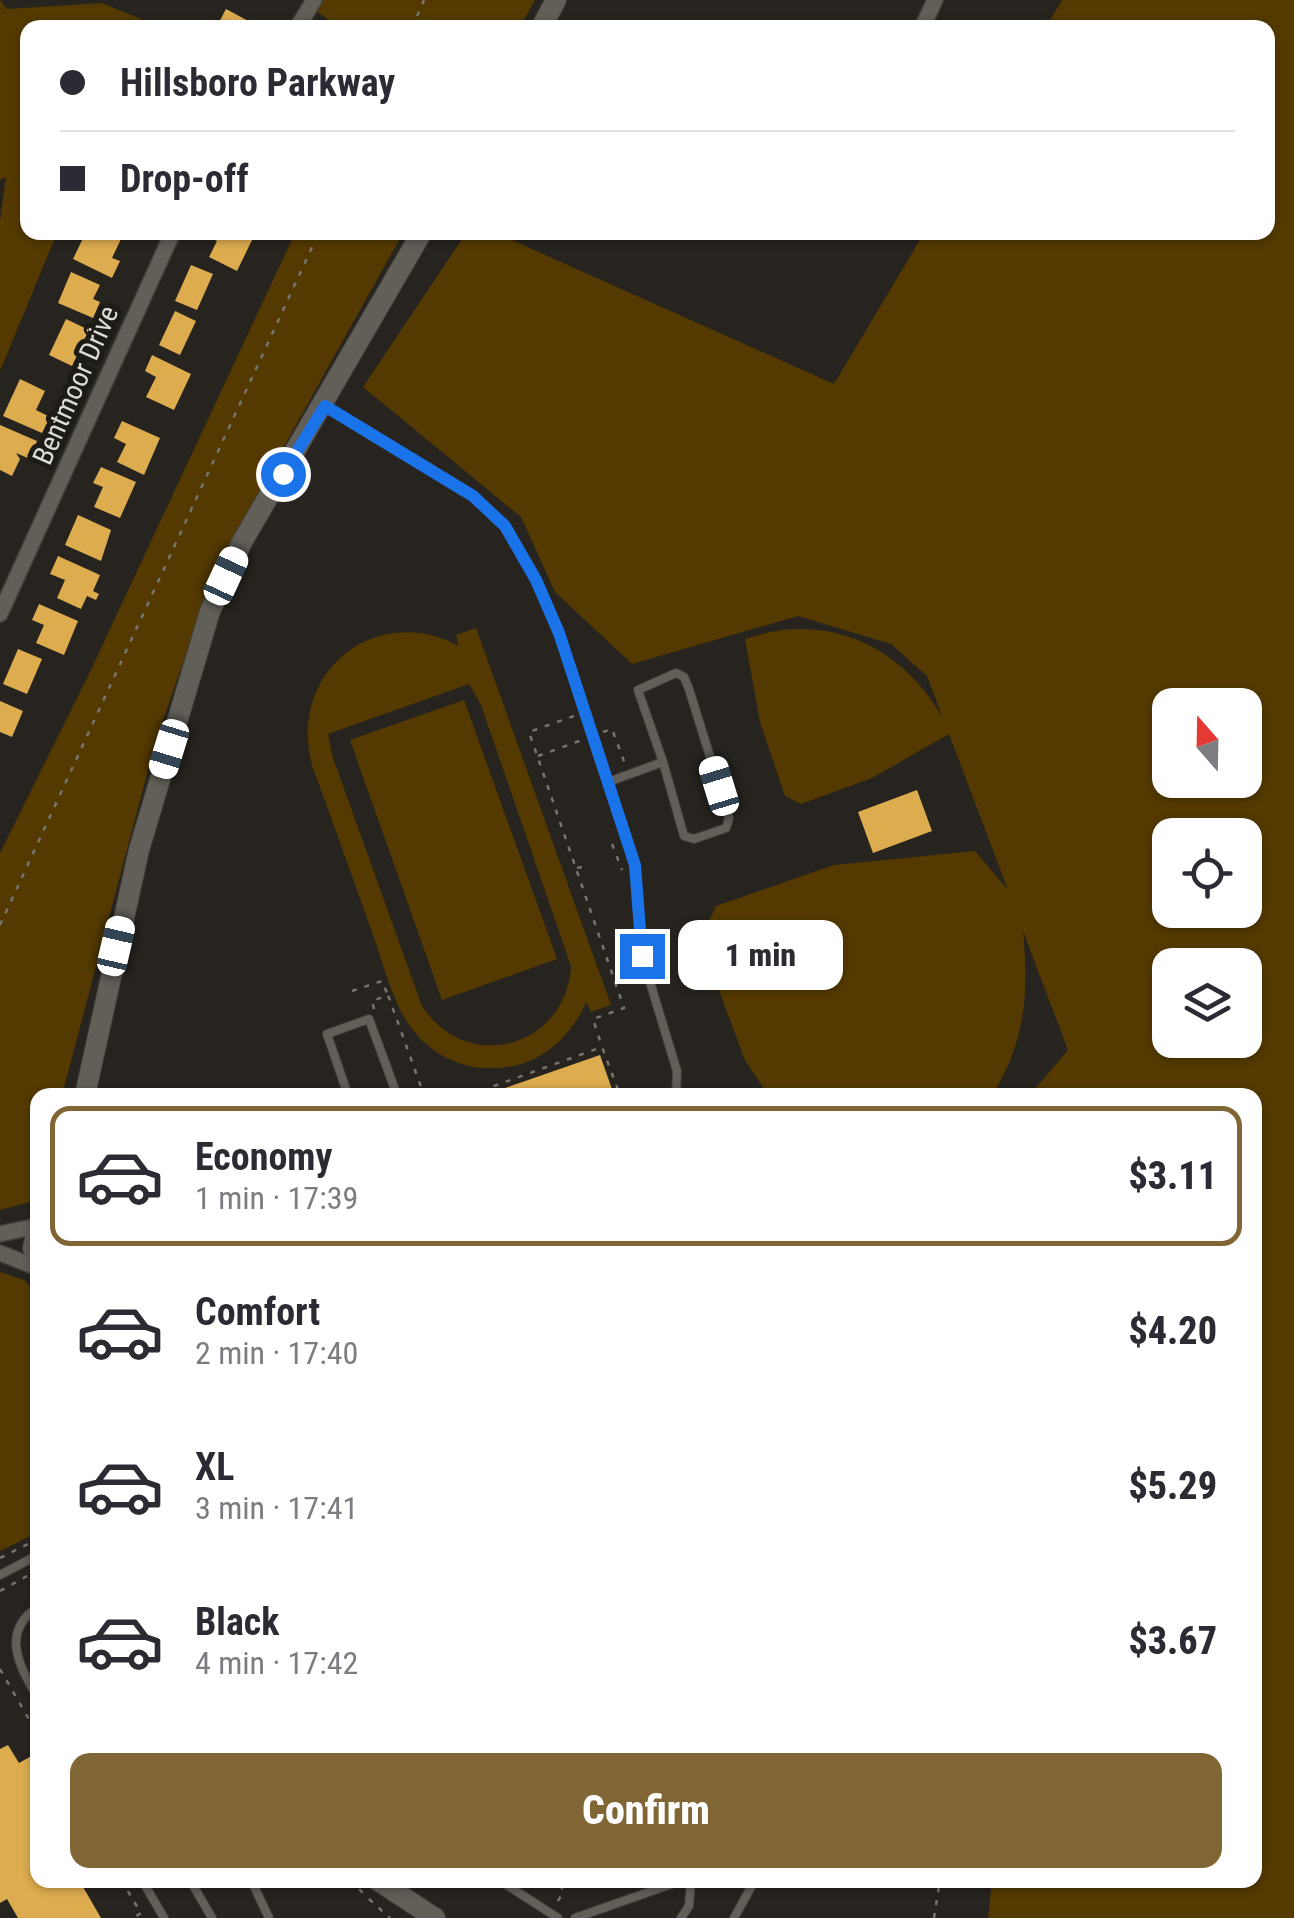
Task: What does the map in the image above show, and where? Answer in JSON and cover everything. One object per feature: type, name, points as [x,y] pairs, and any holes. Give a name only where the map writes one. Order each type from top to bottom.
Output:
[{"type":"street","name":"Bentmoor Drive","points":[[0,614],[169,240]]},
{"type":"street","points":[[82,1088],[139,850],[210,610],[242,542],[325,406],[418,240]]},
{"type":"street","points":[[0,1234],[30,1227]]},
{"type":"street","points":[[0,1254],[30,1263]]},
{"type":"street","points":[[389,1888],[434,1918]]},
{"type":"lane","points":[[325,406],[473,496],[505,526],[544,597],[635,865],[642,956],[676,1071],[676,1088]]},
{"type":"lane","points":[[676,674],[684,677],[690,689],[729,818],[726,828],[694,839],[684,836],[663,762],[638,690],[676,674]]},
{"type":"lane","points":[[608,782],[663,762]]},
{"type":"lane","points":[[346,1088],[327,1034],[370,1019],[394,1088]]},
{"type":"lane","points":[[0,1575],[30,1558]]},
{"type":"lane","points":[[30,1614],[22,1617],[12,1644],[16,1662],[30,1685]]},
{"type":"lane","points":[[147,1888],[164,1918]]},
{"type":"lane","points":[[195,1888],[212,1918]]},
{"type":"lane","points":[[254,1888],[269,1918]]},
{"type":"lane","points":[[504,1888],[558,1918]]},
{"type":"lane","points":[[575,1918],[660,1888]]},
{"type":"lane","points":[[681,1918],[689,1906],[690,1888]]},
{"type":"lane","points":[[734,1918],[751,1888]]},
{"type":"path","points":[[0,924],[315,240]]},
{"type":"path","points":[[585,712],[529,732],[624,1008],[592,1019],[617,1088]]},
{"type":"path","points":[[537,756],[612,729],[629,775]]},
{"type":"path","points":[[576,868],[582,867],[580,862]]},
{"type":"path","points":[[352,992],[382,981],[421,1088]]},
{"type":"path","points":[[372,1000],[388,995]]},
{"type":"path","points":[[488,1088],[602,1047]]},
{"type":"path","points":[[0,1558],[30,1543]]},
{"type":"path","points":[[0,1592],[30,1575]]},
{"type":"path","points":[[0,1670],[30,1721]]},
{"type":"path","points":[[126,1888],[141,1913],[133,1918]]},
{"type":"path","points":[[358,1888],[390,1918]]},
{"type":"path","points":[[561,1888],[563,1892]]},
{"type":"path","points":[[934,1918],[939,1888]]},
{"type":"shaded area","points":[[0,0],[7,9],[102,3],[143,20],[20,20],[20,240],[54,240],[0,371],[0,220],[6,177],[0,180]]},
{"type":"shaded area","points":[[323,0],[535,0],[524,20],[329,20],[316,11]]},
{"type":"shaded area","points":[[1062,0],[1294,0],[1294,1918],[988,1918],[991,1888],[1262,1888],[1262,1088],[1036,1088],[1068,1050],[1023,931],[1022,1015],[1012,1055],[996,1088],[763,1088],[745,1060],[700,940],[716,906],[834,865],[975,851],[1008,890],[949,734],[872,778],[801,804],[785,796],[760,722],[745,639],[805,629],[833,632],[859,641],[906,671],[943,718],[927,676],[891,644],[798,616],[632,664],[555,592],[521,517],[363,387],[461,240],[512,240],[834,384],[920,240],[1275,240],[1275,20],[1050,20]]},
{"type":"shaded area","points":[[292,240],[399,240],[216,568],[156,740],[64,1088],[30,1088],[30,1202],[0,1210],[0,853],[89,674]]},
{"type":"shaded area","points":[[476,628],[611,1005],[591,1012],[586,1002],[556,1045],[534,1059],[508,1067],[481,1068],[455,1062],[432,1049],[406,1020],[390,986],[312,765],[308,732],[313,701],[326,675],[345,654],[369,640],[397,633],[427,634],[459,646],[456,635]],"holes":[[[469,684],[481,705],[571,966],[565,994],[552,1017],[534,1033],[512,1043],[488,1045],[464,1040],[441,1027],[422,1006],[333,758],[328,734]]]},
{"type":"shaded area","points":[[464,700],[557,959],[442,1000],[350,740]]},
{"type":"shaded area","points":[[0,1272],[24,1280],[30,1286],[30,1536],[0,1551]]},
{"type":"building","points":[[226,9],[246,20],[220,20]]},
{"type":"building","points":[[82,240],[121,240],[112,258],[120,261],[112,278],[73,259]]},
{"type":"building","points":[[252,240],[237,271],[209,257],[217,241]]},
{"type":"building","points":[[191,265],[213,274],[197,310],[175,301]]},
{"type":"building","points":[[71,272],[100,285],[93,299],[100,302],[93,318],[58,303]]},
{"type":"building","points":[[175,311],[196,321],[180,355],[159,345]]},
{"type":"building","points":[[66,319],[89,330],[72,366],[49,355]]},
{"type":"building","points":[[152,355],[191,374],[174,410],[146,397],[156,377],[145,371]]},
{"type":"building","points":[[20,379],[45,391],[36,410],[50,417],[42,433],[3,416]]},
{"type":"building","points":[[122,421],[160,438],[144,475],[117,462],[126,444],[114,438]]},
{"type":"building","points":[[0,425],[37,441],[30,459],[16,453],[20,459],[12,476],[0,470]]},
{"type":"building","points":[[101,467],[136,482],[120,518],[94,507],[103,487],[93,483]]},
{"type":"building","points":[[78,515],[111,530],[101,561],[65,545]]},
{"type":"building","points":[[58,556],[100,575],[93,591],[99,594],[96,600],[87,596],[81,609],[57,598],[65,580],[50,574]]},
{"type":"building","points":[[39,604],[78,621],[64,655],[36,643],[44,625],[32,620]]},
{"type":"building","points":[[18,649],[42,659],[27,694],[3,684]]},
{"type":"building","points":[[0,701],[23,711],[12,737],[0,732]]},
{"type":"building","points":[[917,790],[932,831],[873,853],[858,812]]},
{"type":"building","points":[[600,1055],[612,1088],[505,1088]]},
{"type":"building","points":[[8,1745],[19,1763],[30,1757],[30,1888],[84,1888],[101,1918],[18,1918],[7,1899],[0,1903],[0,1749]]},
{"type":"route","points":[[283,474],[325,406],[473,496],[505,526],[536,580],[559,633],[635,865],[642,956]]}]
